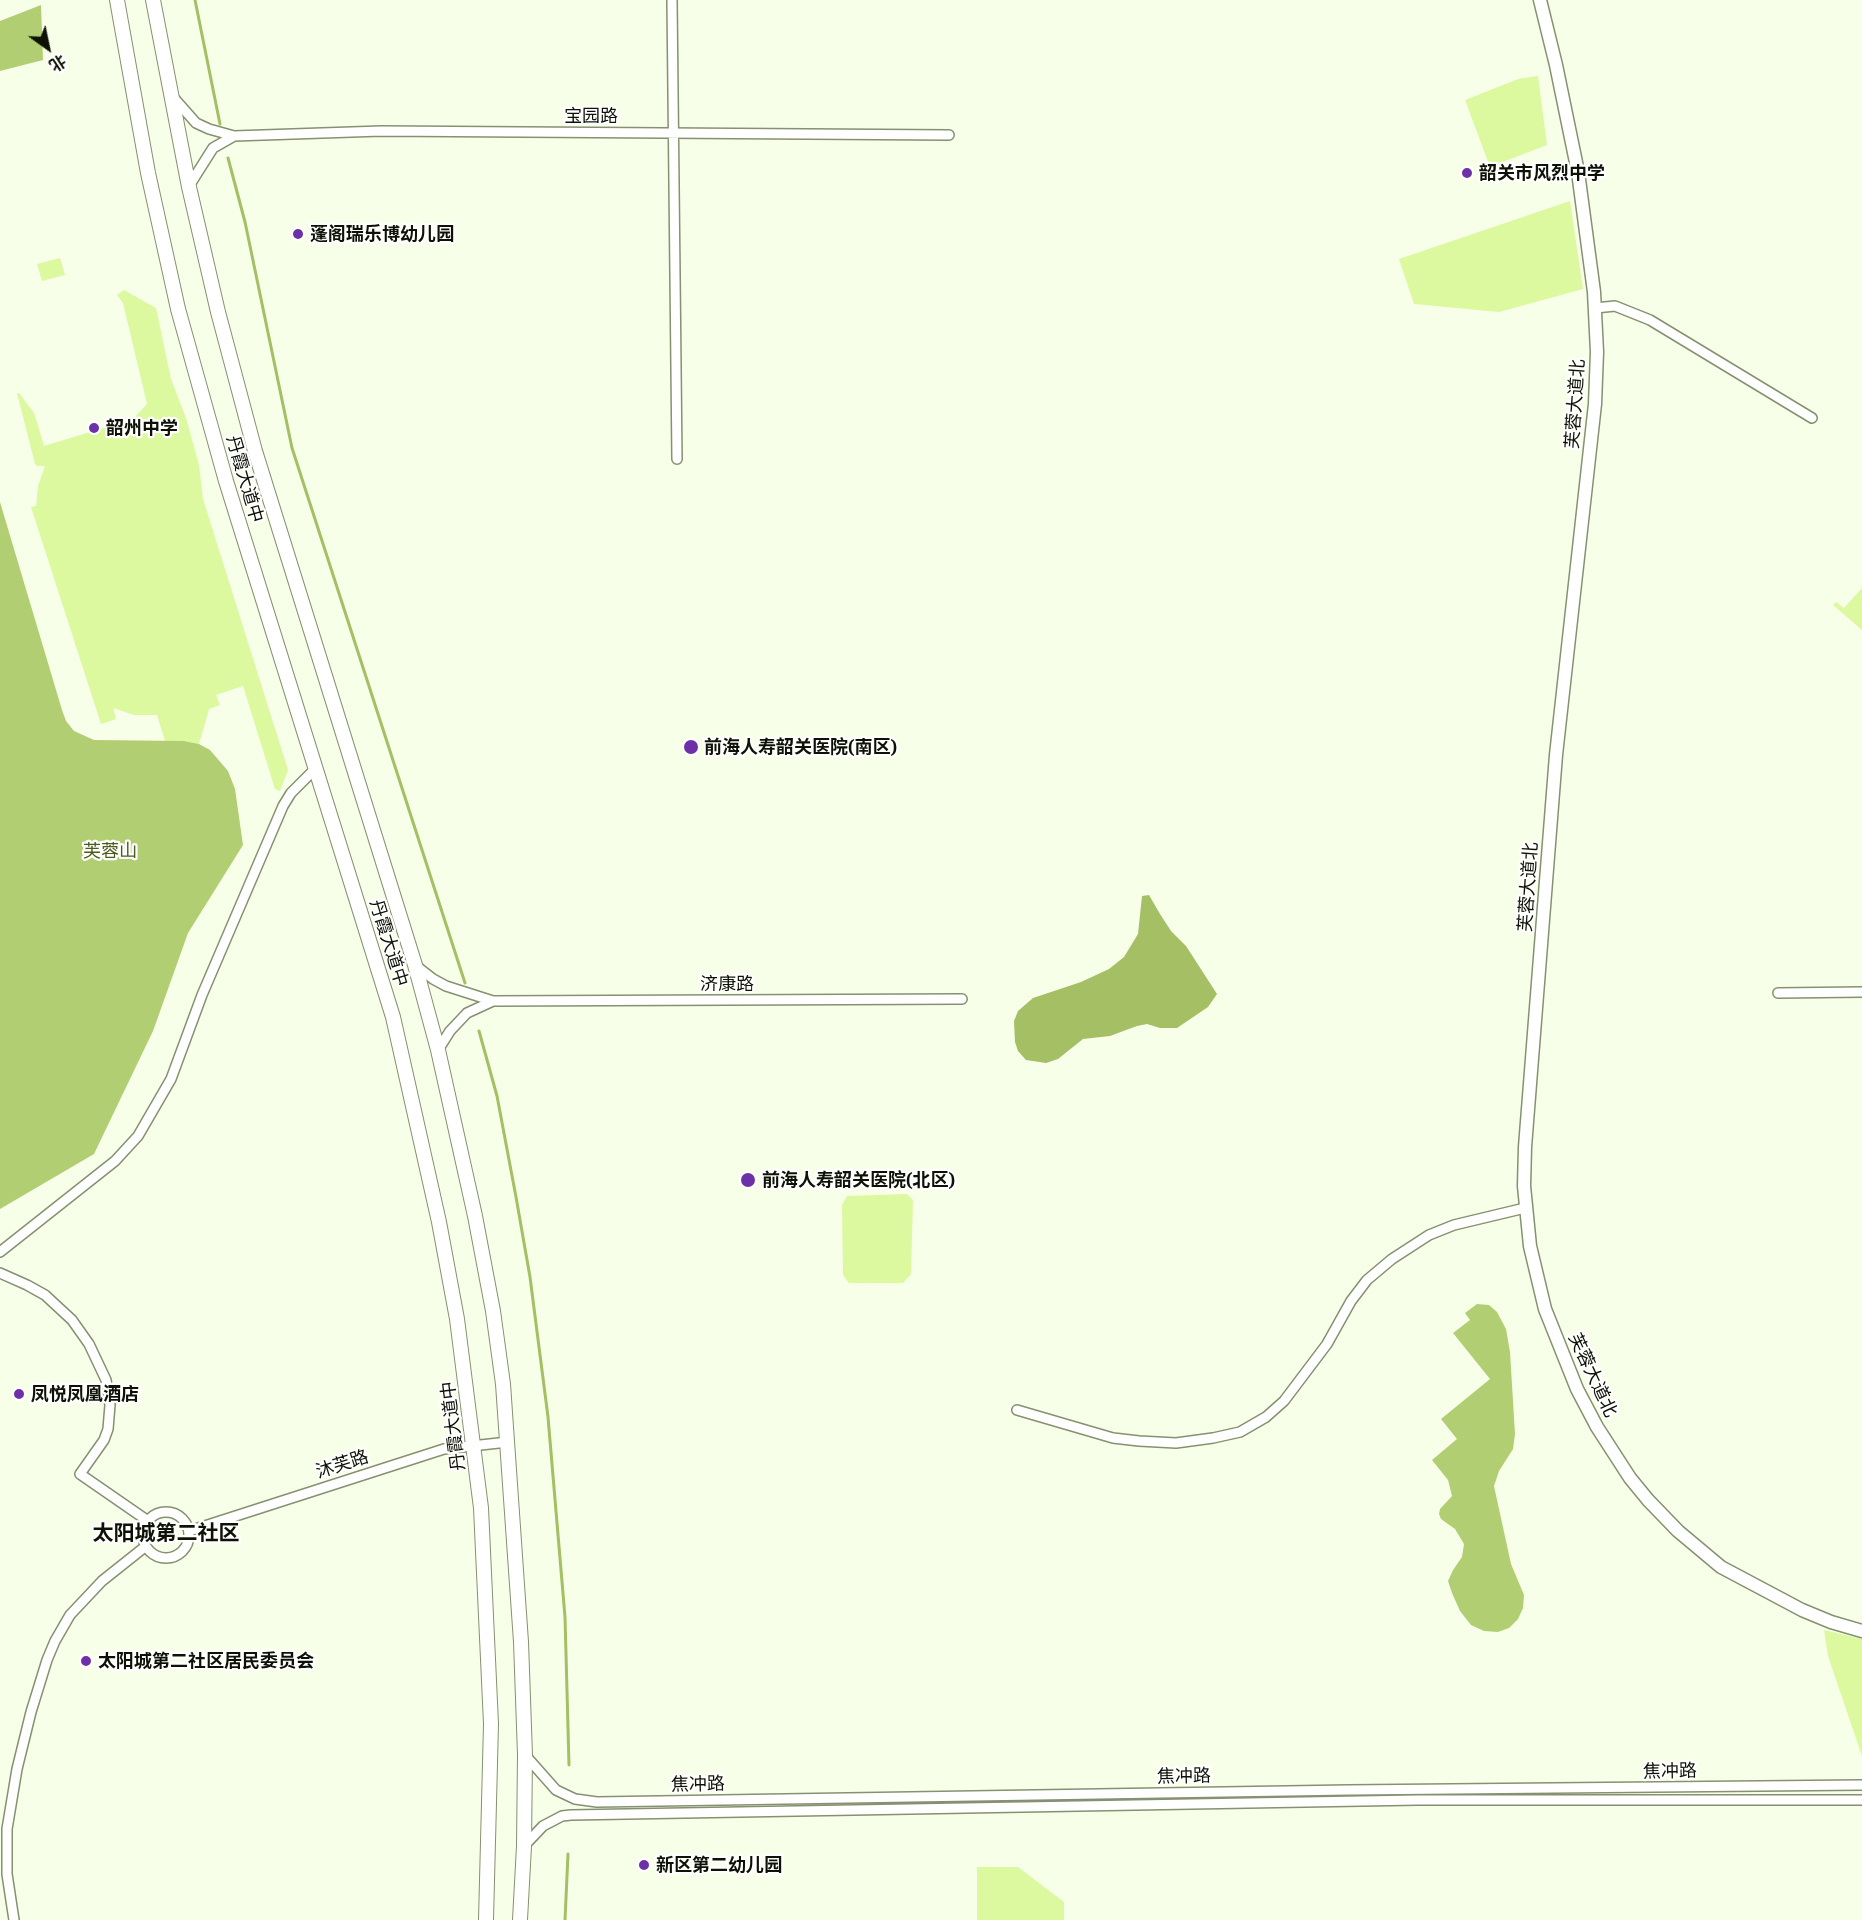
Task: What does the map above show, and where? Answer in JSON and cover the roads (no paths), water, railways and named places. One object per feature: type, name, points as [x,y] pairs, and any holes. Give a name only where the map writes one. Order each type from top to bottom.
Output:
[{"type":"main road","name":"丹霞大道中","points":[[117,0],[148,173],[178,309],[226,481],[393,1017],[439,1222],[457,1319],[481,1508],[489,1645],[490,1794],[486,1920]]},
{"type":"main road","name":"丹霞大道中","points":[[153,0],[189,187],[218,312],[255,452],[415,965],[438,1050],[475,1216],[493,1311],[503,1384],[521,1642],[525,1755],[520,1920]]},
{"type":"main road","name":"芙蓉大道北","points":[[1540,0],[1556,64],[1578,172],[1587,230],[1597,352],[1595,404],[1556,755],[1524,1167],[1525,1208],[1536,1279],[1556,1340],[1577,1389],[1597,1427],[1630,1478],[1678,1531],[1721,1567],[1802,1610],[1862,1631]]},
{"type":"street","points":[[672,0],[677,459]]},
{"type":"street","name":"宝园路","points":[[171,95],[196,123],[234,136],[381,132],[949,135]]},
{"type":"street","points":[[189,187],[213,148],[234,136]]},
{"type":"street","points":[[1595,308],[1615,306],[1650,320],[1812,418]]},
{"type":"street","points":[[0,1252],[115,1161],[138,1136],[171,1079],[202,995],[287,798],[315,769]]},
{"type":"street","name":"济康路","points":[[415,965],[446,986],[493,1001],[962,999]]},
{"type":"street","points":[[1778,993],[1862,992]]},
{"type":"street","name":"济康路","points":[[438,1050],[450,1031],[467,1013],[493,1001]]},
{"type":"street","points":[[1017,1410],[1113,1438],[1139,1441],[1176,1443],[1240,1432],[1266,1417],[1284,1401],[1327,1344],[1351,1301],[1367,1280],[1392,1259],[1420,1240],[1454,1225],[1525,1208]]},
{"type":"street","points":[[0,1274],[27,1285],[45,1296],[72,1320],[89,1344],[106,1380],[110,1405],[108,1429],[104,1440],[80,1474],[148,1521]]},
{"type":"street","name":"沐芙路","points":[[189,1531],[444,1449],[508,1442]]},
{"type":"street","points":[[168,1512],[182,1518],[189,1531],[187,1545],[183,1551],[170,1558],[156,1556],[146,1546],[143,1533],[148,1521],[154,1516],[168,1512]]},
{"type":"street","points":[[14,1920],[8,1874],[7,1829],[20,1757],[47,1660],[70,1615],[102,1581],[146,1546]]},
{"type":"street","name":"焦冲路","points":[[525,1755],[556,1790],[575,1799],[597,1802],[1349,1790],[1862,1785]]},
{"type":"street","name":"焦冲路","points":[[524,1846],[543,1826],[553,1820],[571,1815],[1418,1800],[1862,1800]]},
{"type":"waterway","points":[[195,0],[220,124]]},
{"type":"waterway","points":[[228,158],[245,222],[292,448],[465,983]]},
{"type":"waterway","points":[[479,1031],[497,1096],[516,1197],[530,1277],[548,1417],[565,1617],[569,1765]]},
{"type":"waterway","points":[[565,1920],[568,1854]]},
{"type":"place","name":"韶关市风烈中学","points":[[1467,173]]},
{"type":"place","name":"蓬阁瑞乐博幼儿园","points":[[298,234]]},
{"type":"place","name":"韶州中学","points":[[94,428]]},
{"type":"place","name":"前海人寿韶关医院(南区)","points":[[691,747]]},
{"type":"place","name":"前海人寿韶关医院(北区)","points":[[748,1180]]},
{"type":"place","name":"凤悦凤凰酒店","points":[[19,1394]]},
{"type":"place","name":"太阳城第二社区居民委员会","points":[[86,1661]]},
{"type":"place","name":"新区第二幼儿园","points":[[644,1865]]},
{"type":"district","name":"太阳城第二社区","points":[[166,1533]]},
{"type":"park label","name":"芙蓉山","points":[[110,851]]}]
